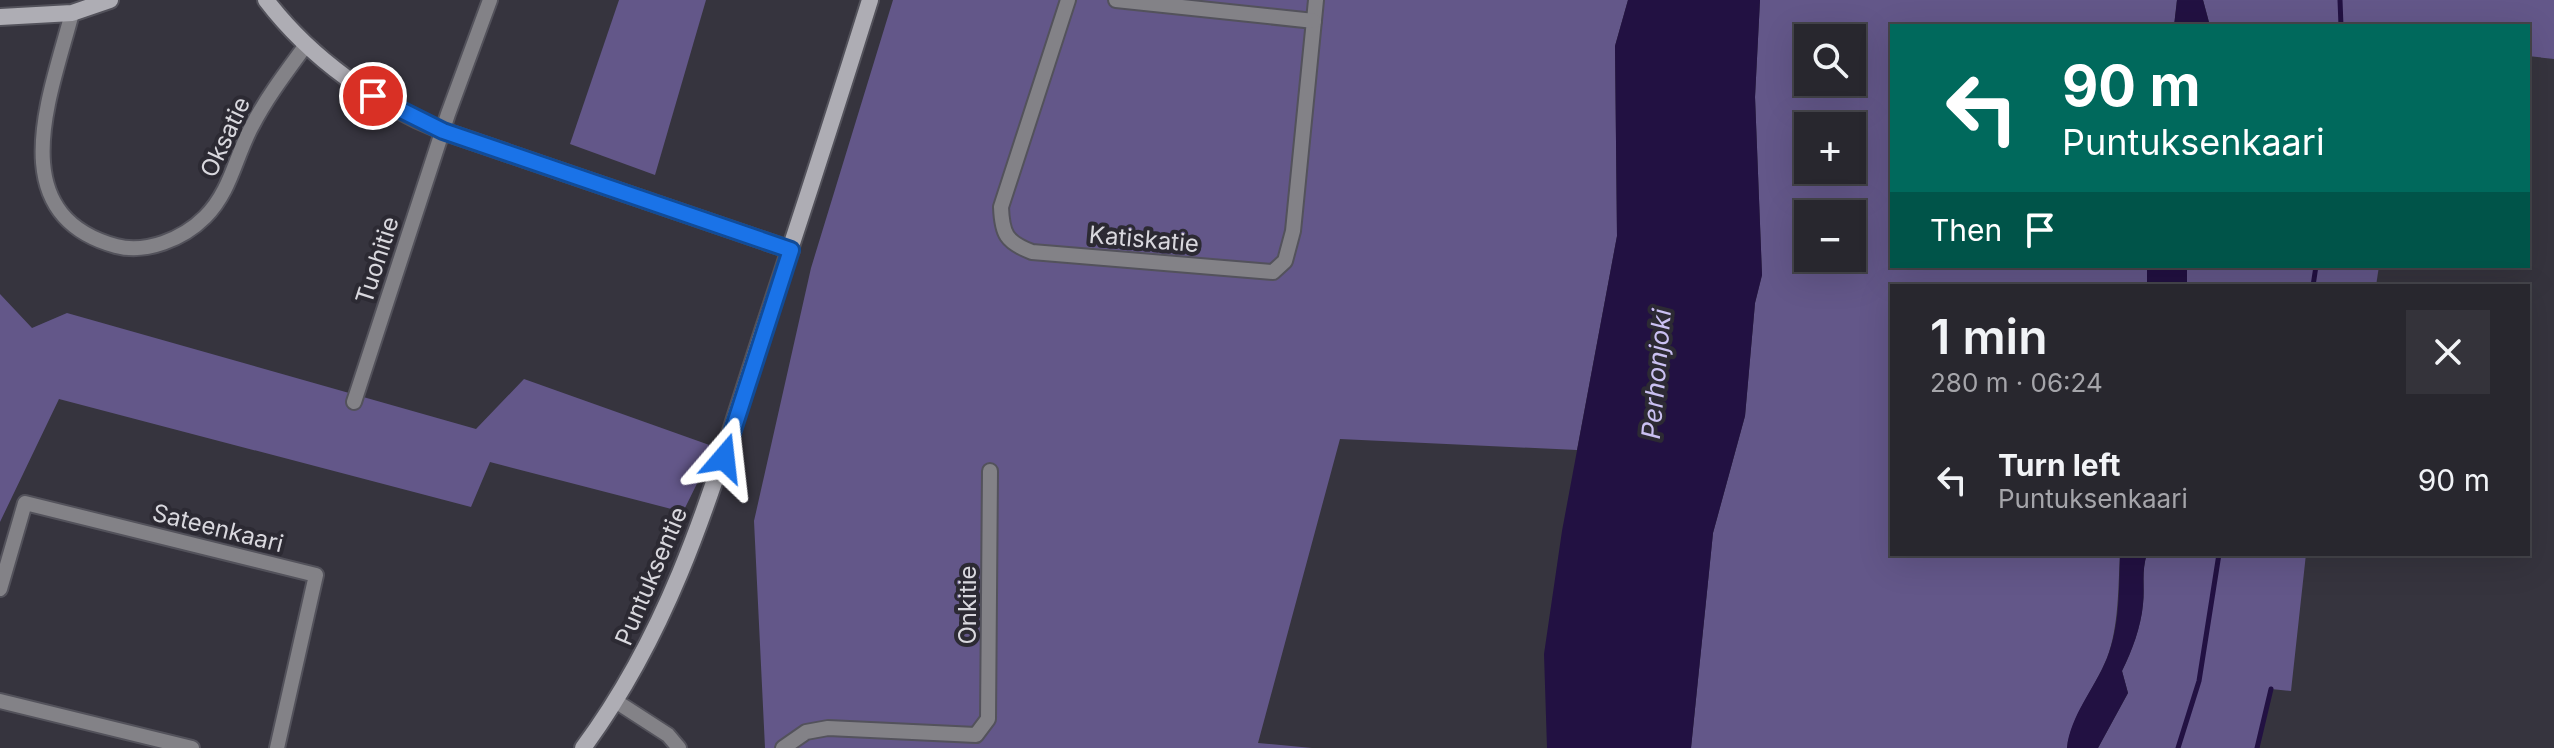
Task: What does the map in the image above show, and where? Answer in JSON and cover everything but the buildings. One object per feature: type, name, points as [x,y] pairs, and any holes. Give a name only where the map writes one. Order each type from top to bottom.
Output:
[{"type":"street","points":[[0,17],[72,13],[110,0]]},
{"type":"street","points":[[266,0],[306,45],[373,96],[443,131],[791,250]]},
{"type":"street","name":"Tuohitie","points":[[354,402],[443,131],[490,0]]},
{"type":"street","name":"Puntuksentie","points":[[583,748],[617,702],[683,572],[724,458],[870,0]]},
{"type":"street","name":"Katiskatie","points":[[1068,0],[1001,207],[1002,231],[1010,244],[1032,252],[1273,272],[1285,261],[1293,231],[1314,21]]},
{"type":"street","points":[[1116,0],[1314,21],[1316,0]]},
{"type":"street","name":"Oksatie","points":[[72,13],[40,140],[44,188],[68,220],[94,238],[120,248],[140,248],[172,239],[202,220],[216,205],[264,103],[306,45]]},
{"type":"street","name":"Onkitie","points":[[783,748],[806,732],[828,728],[976,735],[988,719],[990,471]]},
{"type":"street","name":"Sateenkaari","points":[[0,589],[25,503],[316,575],[277,748]]},
{"type":"street","points":[[0,701],[192,748]]},
{"type":"street","points":[[617,702],[668,735],[679,748]]},
{"type":"shaded area","points":[[619,0],[706,0],[655,175],[570,144]]},
{"type":"shaded area","points":[[893,0],[1628,0],[1615,46],[1617,236],[1577,450],[1340,439],[1258,743],[1312,748],[765,748],[754,521],[811,268]]},
{"type":"shaded area","points":[[1760,0],[2177,0],[2174,24],[1890,24],[1890,268],[2147,268],[2147,284],[1890,284],[1890,556],[2120,556],[2111,646],[2073,725],[2067,748],[1691,748],[1713,533],[1745,416],[1755,303],[1762,275],[1755,97]]},
{"type":"shaded area","points":[[2203,0],[2554,0],[2554,59],[2530,56],[2530,24],[2209,24]]},
{"type":"shaded area","points":[[2187,268],[2379,268],[2376,284],[2187,284]]},
{"type":"shaded area","points":[[0,294],[32,328],[67,313],[476,429],[524,379],[715,447],[683,512],[490,462],[471,507],[59,399],[0,522]]},
{"type":"shaded area","points":[[2147,556],[2306,556],[2291,691],[2271,689],[2256,748],[2098,748],[2128,693],[2122,671],[2140,621]]},
{"type":"water","name":"Perhonjoki","points":[[1628,0],[1760,0],[1755,97],[1762,275],[1755,303],[1745,416],[1713,533],[1691,748],[1547,748],[1544,654],[1562,531],[1617,236],[1615,46]]},
{"type":"water","points":[[2177,0],[2203,0],[2209,24],[2174,24]]},
{"type":"water","points":[[2147,268],[2187,268],[2187,284],[2147,284]]},
{"type":"water","points":[[2120,556],[2147,556],[2140,621],[2122,671],[2128,693],[2098,748],[2067,748],[2073,725],[2111,646],[2118,607]]},
{"type":"waterway","points":[[2340,0],[2341,24]]},
{"type":"waterway","points":[[2313,284],[2316,268]]},
{"type":"waterway","points":[[2178,748],[2199,681],[2219,556]]},
{"type":"waterway","points":[[2257,748],[2271,689]]},
{"type":"route","points":[[373,96],[443,131],[791,250],[724,458]]}]
